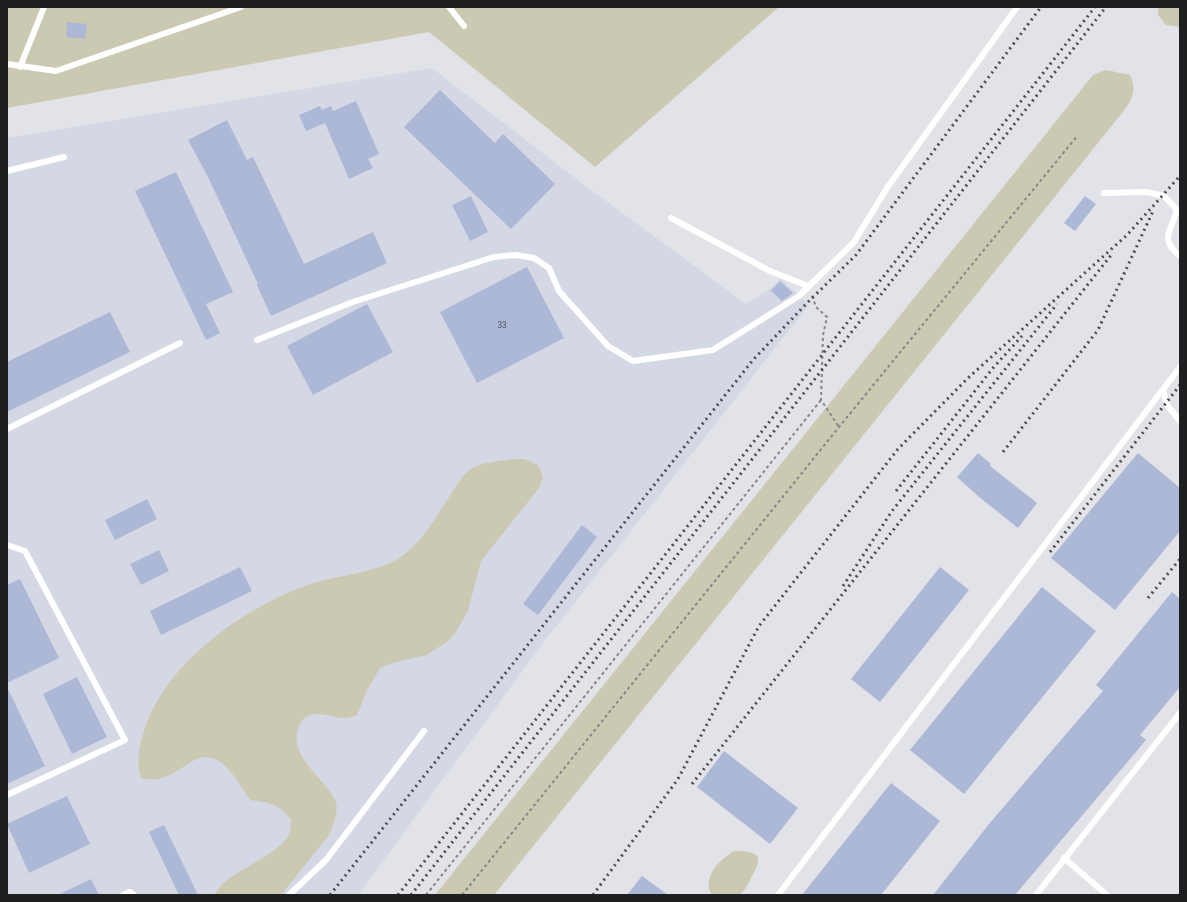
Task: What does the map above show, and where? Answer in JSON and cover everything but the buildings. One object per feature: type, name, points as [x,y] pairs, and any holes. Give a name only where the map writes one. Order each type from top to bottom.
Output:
[{"type":"lane","points":[[20,66],[44,7]]},
{"type":"lane","points":[[7,64],[56,71],[242,7]]},
{"type":"lane","points":[[449,7],[464,26]]},
{"type":"lane","points":[[257,340],[353,302],[494,257],[516,255],[534,258],[549,268],[559,291],[608,346],[633,361],[713,350],[799,296],[854,242],[887,188],[1017,7]]},
{"type":"lane","points":[[7,171],[64,157]]},
{"type":"lane","points":[[1104,193],[1147,192],[1164,196],[1177,210],[1167,236],[1170,248],[1180,256]]},
{"type":"lane","points":[[671,218],[770,271],[808,286]]},
{"type":"lane","points":[[7,429],[180,343]]},
{"type":"lane","points":[[778,895],[1180,367]]},
{"type":"lane","points":[[1163,390],[1167,405],[1180,421]]},
{"type":"lane","points":[[7,544],[25,552],[125,740],[7,794]]},
{"type":"lane","points":[[1036,895],[1180,713]]},
{"type":"lane","points":[[288,895],[326,860],[424,731]]},
{"type":"lane","points":[[1064,858],[1107,895]]},
{"type":"lane","points":[[123,895],[130,892],[134,895]]},
{"type":"path","points":[[462,895],[839,427],[1078,135]]},
{"type":"path","points":[[808,286],[816,307],[827,317],[823,335],[821,400],[839,427]]},
{"type":"path","points":[[426,895],[821,400]]},
{"type":"shaded area","points":[[7,7],[779,7],[595,167],[429,32],[7,108]]},
{"type":"shaded area","points":[[1158,7],[1180,7],[1180,27],[1166,25],[1158,15]]},
{"type":"shaded area","points":[[432,68],[583,184],[746,304],[767,291],[781,279],[809,305],[546,639],[358,895],[7,895],[7,138]]},
{"type":"shaded area","points":[[1106,70],[1130,75],[1133,84],[1133,92],[1131,100],[1126,108],[494,895],[435,895],[1093,75]]},
{"type":"shaded area","points":[[513,459],[525,459],[538,465],[543,477],[539,488],[481,561],[468,611],[456,632],[448,641],[427,655],[392,663],[380,668],[367,690],[357,715],[349,718],[341,718],[323,714],[314,714],[305,718],[300,724],[297,739],[303,758],[335,800],[337,809],[329,835],[281,895],[215,895],[220,887],[229,879],[276,849],[285,841],[290,832],[291,820],[287,814],[278,807],[268,803],[250,800],[229,770],[220,762],[211,758],[203,757],[196,759],[174,773],[159,779],[141,778],[138,760],[142,737],[154,706],[169,683],[188,661],[210,641],[233,623],[258,608],[283,595],[308,585],[371,570],[395,561],[412,548],[425,534],[458,483],[467,472],[474,467],[483,464]]},
{"type":"shaded area","points":[[734,851],[753,853],[758,858],[756,869],[750,881],[740,895],[712,895],[709,889],[710,876],[718,864]]},
{"type":"railway","points":[[330,895],[753,360],[807,303],[856,255],[1041,7]]},
{"type":"railway","points":[[398,895],[1095,7]]},
{"type":"railway","points":[[411,895],[1106,7]]},
{"type":"railway","points":[[593,895],[678,779],[759,626],[898,449],[968,378],[1127,235],[1180,176]]},
{"type":"railway","points":[[1003,452],[1098,330],[1154,209]]},
{"type":"railway","points":[[692,784],[1112,254]]},
{"type":"railway","points":[[843,586],[892,511],[1057,304]]},
{"type":"railway","points":[[896,491],[993,368],[1022,336]]},
{"type":"railway","points":[[1050,552],[1180,385]]},
{"type":"railway","points":[[1148,598],[1180,559]]}]
